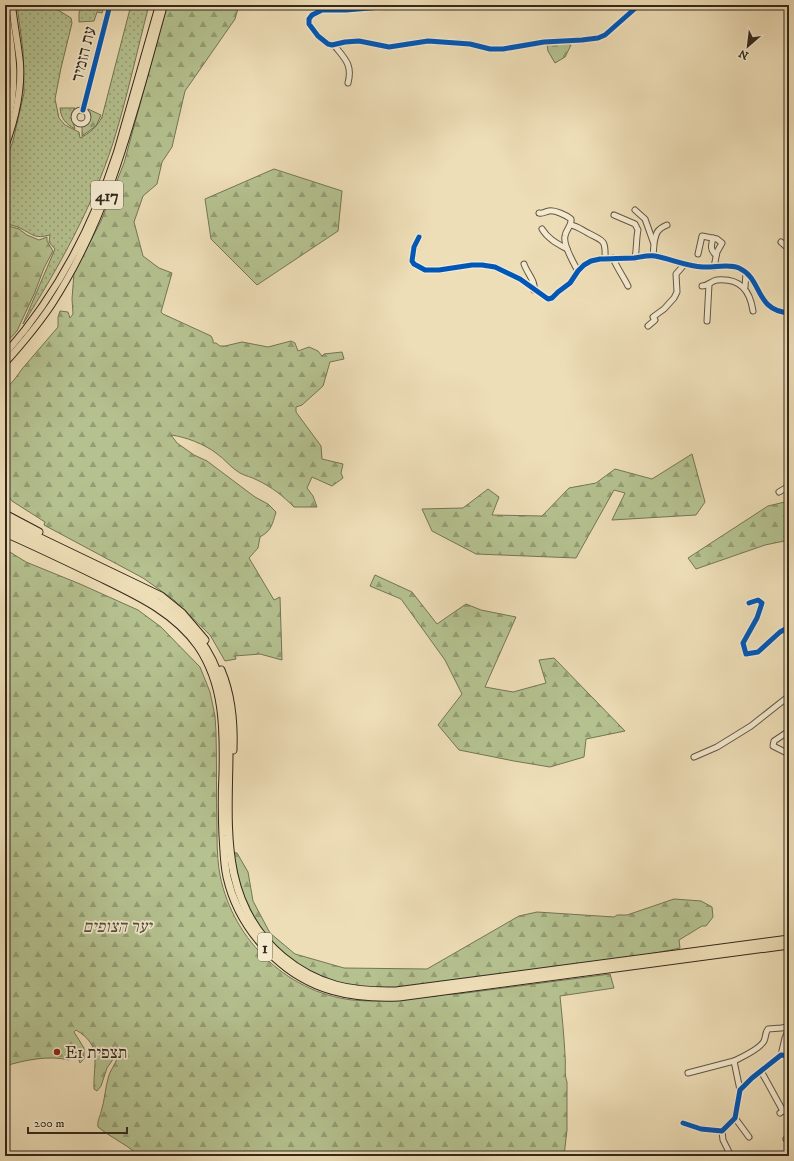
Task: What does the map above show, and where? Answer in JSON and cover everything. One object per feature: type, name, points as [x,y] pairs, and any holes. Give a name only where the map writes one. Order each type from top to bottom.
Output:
[{"type":"highway","points":[[5,514],[119,575]]},
{"type":"highway","points":[[5,521],[161,596],[182,613],[199,631],[216,657],[225,679],[233,716],[233,755],[228,810]]},
{"type":"highway","name":"1","points":[[5,526],[154,599],[173,612],[195,634],[212,659],[224,692],[228,732],[228,810],[230,852],[234,877],[244,907],[266,941],[289,962],[317,979],[349,989],[381,991],[410,990],[789,939]]},
{"type":"highway","name":"1","points":[[5,533],[148,602],[175,621],[198,647],[213,675],[221,706],[223,730],[222,804],[224,848],[227,877],[231,890],[243,918],[260,942],[284,966],[305,980],[331,991],[356,996],[399,997],[789,945]]},
{"type":"main road","points":[[5,5],[14,64],[14,82],[11,104],[5,129]]},
{"type":"main road","points":[[5,147],[16,114],[20,82],[20,63],[12,5]]},
{"type":"main road","name":"417","points":[[5,354],[32,321],[52,293],[78,248],[90,222],[111,172],[159,5]]},
{"type":"main road","name":"417","points":[[5,363],[30,335],[52,303],[73,268],[94,228],[120,160],[164,5]]},
{"type":"street","name":"עת הזמיר","points":[[83,110],[110,5]]},
{"type":"street","points":[[405,5],[346,10],[322,10],[317,12],[309,19],[309,24],[323,41],[334,45],[345,42],[360,41],[389,47],[428,41],[470,44],[490,49],[503,49],[544,42],[598,38],[605,35],[639,5]]},
{"type":"street","points":[[334,45],[347,60],[350,68],[348,83]]},
{"type":"street","points":[[635,210],[645,219],[654,244]]},
{"type":"street","points":[[539,213],[542,214],[553,211],[571,219],[571,225],[564,238],[567,249],[578,271]]},
{"type":"street","points":[[614,215],[635,224],[638,230],[636,238],[638,246],[635,258]]},
{"type":"street","points":[[571,225],[577,226],[599,238],[606,250],[605,259]]},
{"type":"street","points":[[653,256],[657,231],[667,225]]},
{"type":"street","points":[[542,229],[545,235],[567,249]]},
{"type":"street","points":[[698,254],[702,236],[713,238],[722,243],[716,255],[714,267]]},
{"type":"street","points":[[419,237],[414,247],[412,261],[424,270],[430,271],[472,265],[495,267],[512,274],[544,297],[552,298],[570,283],[578,271],[591,261],[613,258],[653,256],[702,267],[733,266],[746,273],[772,309],[789,313]]},
{"type":"street","points":[[713,238],[711,248],[716,255]]},
{"type":"street","points":[[781,242],[789,249]]},
{"type":"street","points":[[613,258],[618,271],[623,275],[628,286]]},
{"type":"street","points":[[524,264],[534,283],[534,290]]},
{"type":"street","points":[[648,326],[654,320],[653,317],[664,309],[674,298],[677,292],[676,274],[684,264]]},
{"type":"street","points":[[746,273],[745,287],[753,311]]},
{"type":"street","points":[[702,286],[716,280],[729,281],[745,287]]},
{"type":"street","points":[[707,321],[709,284]]},
{"type":"street","points":[[779,492],[789,486]]},
{"type":"street","points":[[749,603],[758,600],[762,603],[757,618],[743,643],[746,654],[758,652],[780,632],[789,627]]},
{"type":"street","points":[[694,758],[717,747],[751,726],[789,696]]},
{"type":"street","points":[[789,732],[774,741],[773,746],[789,754]]},
{"type":"street","points":[[688,1073],[734,1061],[760,1046],[764,1042],[768,1029],[789,1028],[781,1055],[752,1078],[740,1090]]},
{"type":"street","points":[[781,1055],[789,1056]]},
{"type":"street","points":[[722,1131],[735,1118],[740,1090],[734,1061]]},
{"type":"street","points":[[761,1071],[781,1112],[789,1107]]},
{"type":"street","points":[[735,1118],[749,1137]]},
{"type":"street","points":[[683,1123],[701,1129],[722,1131]]},
{"type":"street","points":[[722,1131],[723,1140],[731,1156]]},
{"type":"green space","points":[[17,5],[50,5],[71,18],[72,23],[55,99],[59,118],[65,125],[79,132],[80,138],[93,129],[102,117],[131,5],[149,5],[123,109],[105,167],[85,214],[62,259],[23,324],[55,249],[49,242],[50,235],[41,237],[34,236],[18,227],[5,223],[5,163],[13,141],[24,93],[23,50]]},
{"type":"green space","points":[[82,5],[104,5],[102,13],[97,12],[94,21],[79,22],[79,13]]},
{"type":"green space","points":[[167,5],[239,5],[235,19],[185,91],[172,147],[162,162],[157,184],[143,196],[134,222],[143,256],[159,268],[172,273],[161,312],[211,336],[213,343],[220,346],[242,342],[268,347],[291,341],[295,343],[298,351],[309,347],[318,351],[322,356],[324,354],[342,352],[344,359],[330,362],[323,386],[302,405],[296,407],[296,412],[321,446],[322,459],[343,464],[341,473],[343,478],[332,486],[312,477],[307,488],[313,496],[317,507],[294,507],[268,486],[237,471],[219,455],[206,447],[195,441],[171,435],[177,443],[194,455],[207,461],[255,497],[268,504],[276,512],[271,527],[260,537],[258,548],[249,558],[274,600],[280,597],[282,660],[260,654],[235,656],[236,659],[225,661],[210,635],[174,600],[143,578],[44,525],[45,522],[12,501],[8,495],[5,482],[5,390],[58,327],[58,317],[60,311],[68,312],[70,318],[73,314],[72,299],[74,273],[101,221],[124,163]]},
{"type":"green space","points":[[563,43],[571,45],[565,57],[555,63],[548,51],[547,44]]},
{"type":"green space","points":[[60,108],[75,108],[72,116],[75,129],[64,121]]},
{"type":"green space","points":[[88,109],[101,115],[96,126],[82,136],[82,126],[88,122],[89,118],[89,113],[87,111]]},
{"type":"green space","points":[[274,169],[342,191],[338,231],[257,285],[211,239],[205,199]]},
{"type":"green space","points":[[5,225],[19,229],[27,235],[39,240],[47,237],[47,241],[53,251],[44,268],[17,331],[5,344]]},
{"type":"green space","points":[[692,454],[705,502],[696,515],[612,520],[625,493],[614,490],[576,558],[476,554],[432,531],[422,509],[463,508],[488,489],[499,497],[492,515],[542,516],[569,488],[596,483],[615,469],[652,479]]},
{"type":"green space","points":[[789,501],[789,540],[765,545],[696,569],[688,558],[768,506]]},
{"type":"green space","name":"יער הצופים","points":[[5,549],[26,562],[138,610],[161,627],[200,667],[210,692],[215,716],[217,853],[225,894],[235,917],[248,938],[264,957],[283,973],[304,986],[327,995],[365,1001],[458,994],[610,974],[614,988],[560,996],[567,1082],[567,1130],[564,1156],[137,1156],[131,1149],[98,1127],[98,1121],[110,1072],[115,1064],[118,1052],[107,1068],[101,1086],[97,1091],[94,1089],[95,1055],[93,1049],[90,1042],[76,1030],[74,1032],[84,1048],[84,1059],[80,1063],[76,1052],[69,1060],[45,1058],[5,1066]]},
{"type":"green space","points":[[375,575],[412,592],[437,624],[466,604],[481,610],[516,617],[485,687],[513,692],[546,683],[539,660],[554,658],[625,731],[586,739],[584,757],[550,767],[459,750],[438,725],[462,694],[445,660],[401,599],[370,586]]},
{"type":"green space","points":[[233,852],[237,853],[248,872],[253,901],[270,933],[295,954],[344,968],[427,969],[519,916],[537,912],[614,917],[617,915],[627,915],[674,899],[701,901],[712,907],[713,917],[706,926],[702,926],[679,940],[680,948],[651,954],[390,989],[351,987],[326,980],[308,971],[286,956],[261,930],[244,902]]},
{"type":"cycle path","points":[[83,110],[110,5]]},
{"type":"cycle path","points":[[405,5],[346,10],[322,10],[312,15],[309,19],[309,24],[318,36],[328,44],[332,45],[359,41],[389,47],[428,41],[470,44],[490,49],[503,49],[544,42],[598,38],[605,35],[639,5]]},
{"type":"cycle path","points":[[419,237],[414,247],[412,261],[414,264],[425,270],[439,270],[472,265],[495,267],[520,279],[548,299],[552,298],[570,283],[578,271],[591,261],[600,259],[652,256],[697,266],[730,266],[739,268],[747,273],[752,279],[764,300],[770,306],[778,311],[789,313]]},
{"type":"cycle path","points":[[749,603],[758,600],[762,603],[757,618],[743,643],[746,654],[758,652],[780,632],[789,627]]},
{"type":"cycle path","points":[[683,1123],[701,1129],[722,1131],[735,1118],[740,1090],[752,1078],[781,1055],[789,1056]]},
{"type":"place","name":"E1 תצפית","points":[[57,1052]]}]
